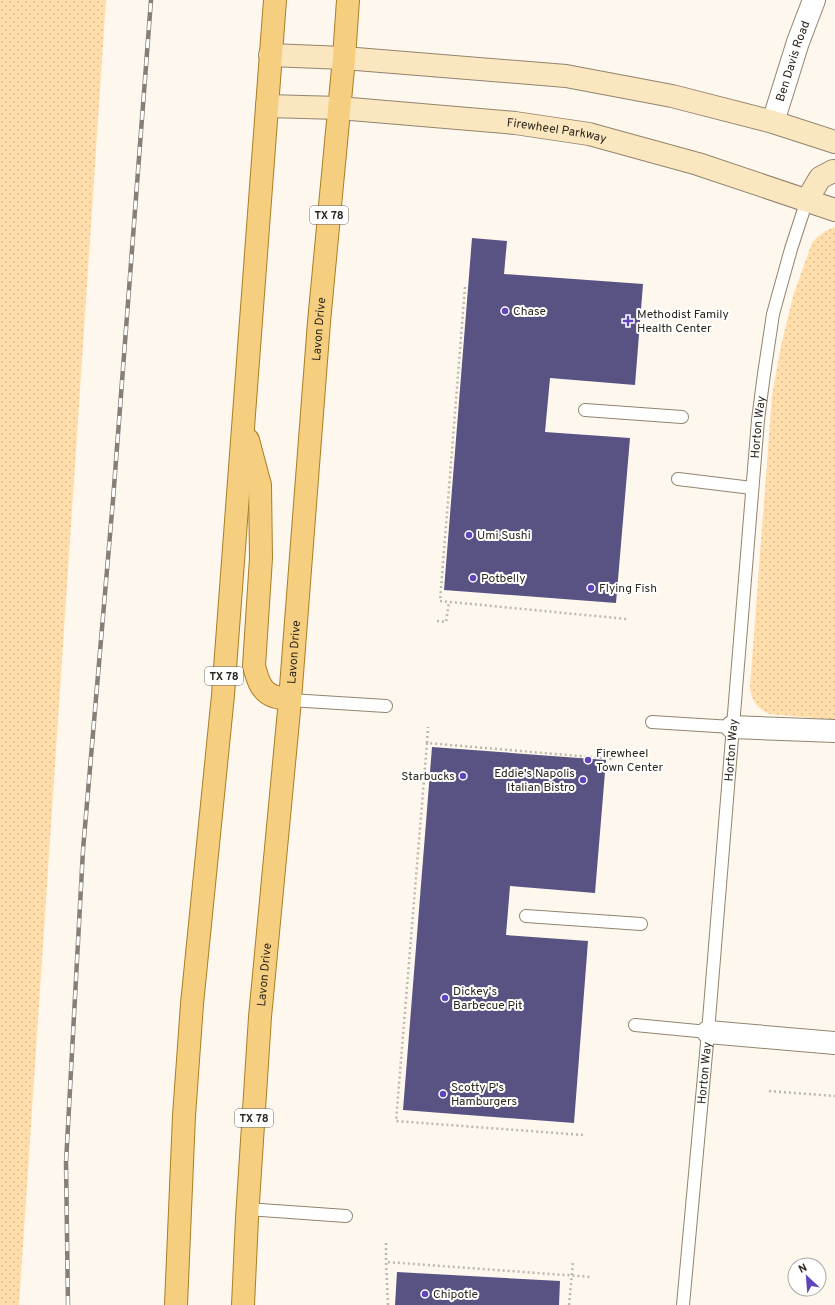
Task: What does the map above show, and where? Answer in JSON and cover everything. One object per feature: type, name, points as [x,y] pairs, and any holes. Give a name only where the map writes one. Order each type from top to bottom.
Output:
[{"type":"main road","name":"TX 78","points":[[176,1305],[184,1116],[192,1004],[223,695],[275,0]]},
{"type":"main road","name":"Lavon Drive","points":[[243,1305],[247,1209],[260,1017],[290,700],[319,322],[344,58],[348,0]]},
{"type":"main road","points":[[270,55],[344,58],[566,76],[672,96],[773,122],[835,142]]},
{"type":"main road","name":"Firewheel Parkway","points":[[267,106],[339,108],[515,123],[589,134],[698,164],[835,210]]},
{"type":"main road","points":[[807,200],[820,178],[833,171],[835,172]]},
{"type":"main road","points":[[243,425],[260,485],[261,558],[254,666],[257,678],[262,688],[271,696],[290,700]]},
{"type":"street","name":"Ben Davis Road","points":[[773,122],[798,42],[814,0]]},
{"type":"street","points":[[732,727],[835,731]]},
{"type":"street","points":[[708,1032],[835,1043]]},
{"type":"lane","name":"Horton Way","points":[[683,1305],[708,1032],[758,420],[773,314],[791,249],[807,200]]},
{"type":"lane","points":[[586,410],[682,417]]},
{"type":"lane","points":[[678,479],[752,488]]},
{"type":"lane","points":[[290,700],[386,706]]},
{"type":"lane","points":[[652,722],[732,727]]},
{"type":"lane","points":[[526,916],[641,924]]},
{"type":"lane","points":[[635,1025],[708,1032]]},
{"type":"lane","points":[[247,1209],[346,1216]]},
{"type":"path","points":[[465,288],[440,601],[627,619]]},
{"type":"path","points":[[437,621],[446,622],[449,602]]},
{"type":"path","points":[[428,727],[396,1121],[583,1135]]},
{"type":"path","points":[[427,743],[614,759]]},
{"type":"path","points":[[769,1091],[835,1096]]},
{"type":"path","points":[[386,1243],[388,1305]]},
{"type":"path","points":[[386,1262],[592,1277]]},
{"type":"path","points":[[569,1305],[573,1262]]},
{"type":"shaded area","points":[[0,0],[106,0],[19,1305],[0,1305]]},
{"type":"shaded area","points":[[835,227],[835,720],[769,714],[755,703],[750,687],[772,396],[781,346],[794,293],[812,243],[822,233]]},
{"type":"building","points":[[472,238],[507,241],[504,274],[643,284],[635,385],[550,378],[545,432],[630,438],[616,603],[444,590]]},
{"type":"building","points":[[432,747],[606,760],[595,893],[510,886],[506,935],[588,941],[574,1123],[403,1110]]},
{"type":"building","points":[[397,1272],[560,1281],[559,1305],[395,1305]]},
{"type":"railway","points":[[68,1305],[66,1163],[83,850],[113,500],[151,0]]},
{"type":"place","name":"Chase","points":[[505,311]]},
{"type":"place","name":"Methodist Family Health Center","points":[[628,321]]},
{"type":"place","name":"Umi Sushi","points":[[469,535]]},
{"type":"place","name":"Potbelly","points":[[473,578]]},
{"type":"place","name":"Flying Fish","points":[[591,588]]},
{"type":"place","name":"Firewheel Town Center","points":[[588,760]]},
{"type":"place","name":"Starbucks","points":[[463,776]]},
{"type":"place","name":"Eddie's Napolis Italian Bistro","points":[[583,780]]},
{"type":"place","name":"Dickey's Barbecue Pit","points":[[445,998]]},
{"type":"place","name":"Scotty P's Hamburgers","points":[[443,1094]]},
{"type":"place","name":"Chipotle","points":[[425,1294]]}]
